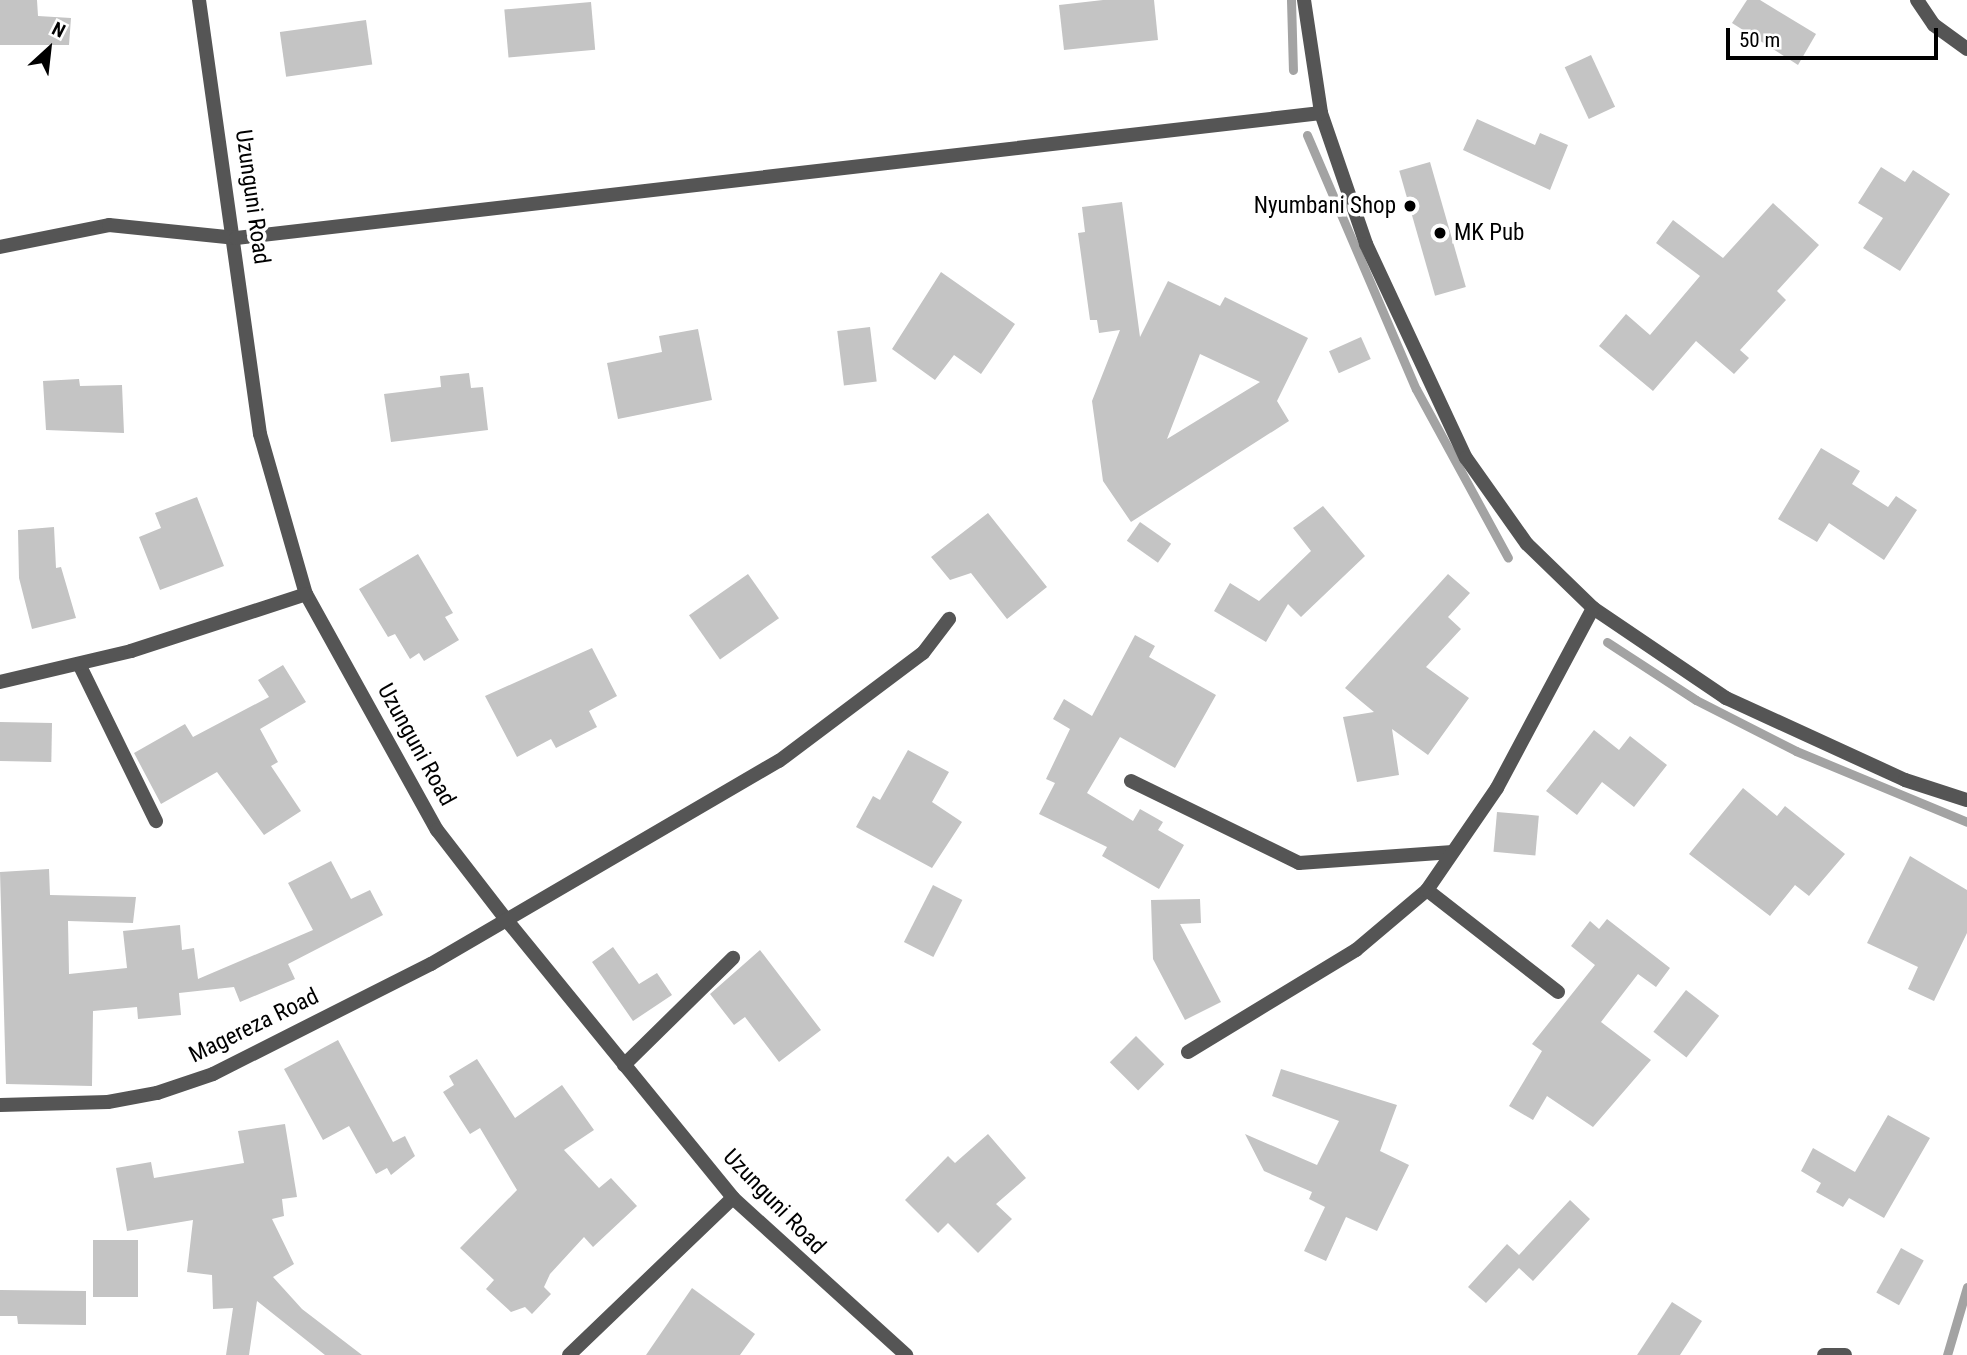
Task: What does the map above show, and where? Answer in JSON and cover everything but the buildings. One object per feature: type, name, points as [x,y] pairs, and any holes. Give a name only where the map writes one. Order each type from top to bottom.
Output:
[{"type":"street","name":"Uzunguni Road","points":[[199,0],[236,238],[260,434],[306,594],[437,830],[509,923],[733,1198],[906,1355]]},
{"type":"street","points":[[1304,0],[1321,113],[1366,244],[1466,458],[1527,544],[1593,608],[1726,698],[1905,780],[1967,800]]},
{"type":"street","points":[[1917,0],[1934,24],[1967,49]]},
{"type":"street","points":[[0,247],[109,225],[236,238],[1321,113]]},
{"type":"street","points":[[0,682],[79,664],[306,594]]},
{"type":"street","points":[[1188,1052],[1356,950],[1427,890],[1497,788],[1593,608]]},
{"type":"street","name":"Magereza Road","points":[[0,1105],[108,1102],[213,1074],[509,923],[779,761],[923,653],[949,619]]},
{"type":"street","points":[[79,664],[156,821]]},
{"type":"street","points":[[1130,781],[1299,863],[1453,852]]},
{"type":"street","points":[[1427,890],[1558,992]]},
{"type":"street","points":[[624,1065],[733,958]]},
{"type":"street","points":[[569,1355],[733,1198]]},
{"type":"street","points":[[1824,1355],[1845,1355]]},
{"type":"waterway","points":[[1291,0],[1293,70]]},
{"type":"waterway","points":[[1307,135],[1416,389],[1508,558]]},
{"type":"waterway","points":[[1607,642],[1696,700],[1796,751],[1967,822]]},
{"type":"waterway","points":[[1947,1355],[1967,1287]]},
{"type":"place","name":"Nyumbani Shop","points":[[1410,206]]},
{"type":"place","name":"MK Pub","points":[[1440,233]]}]
